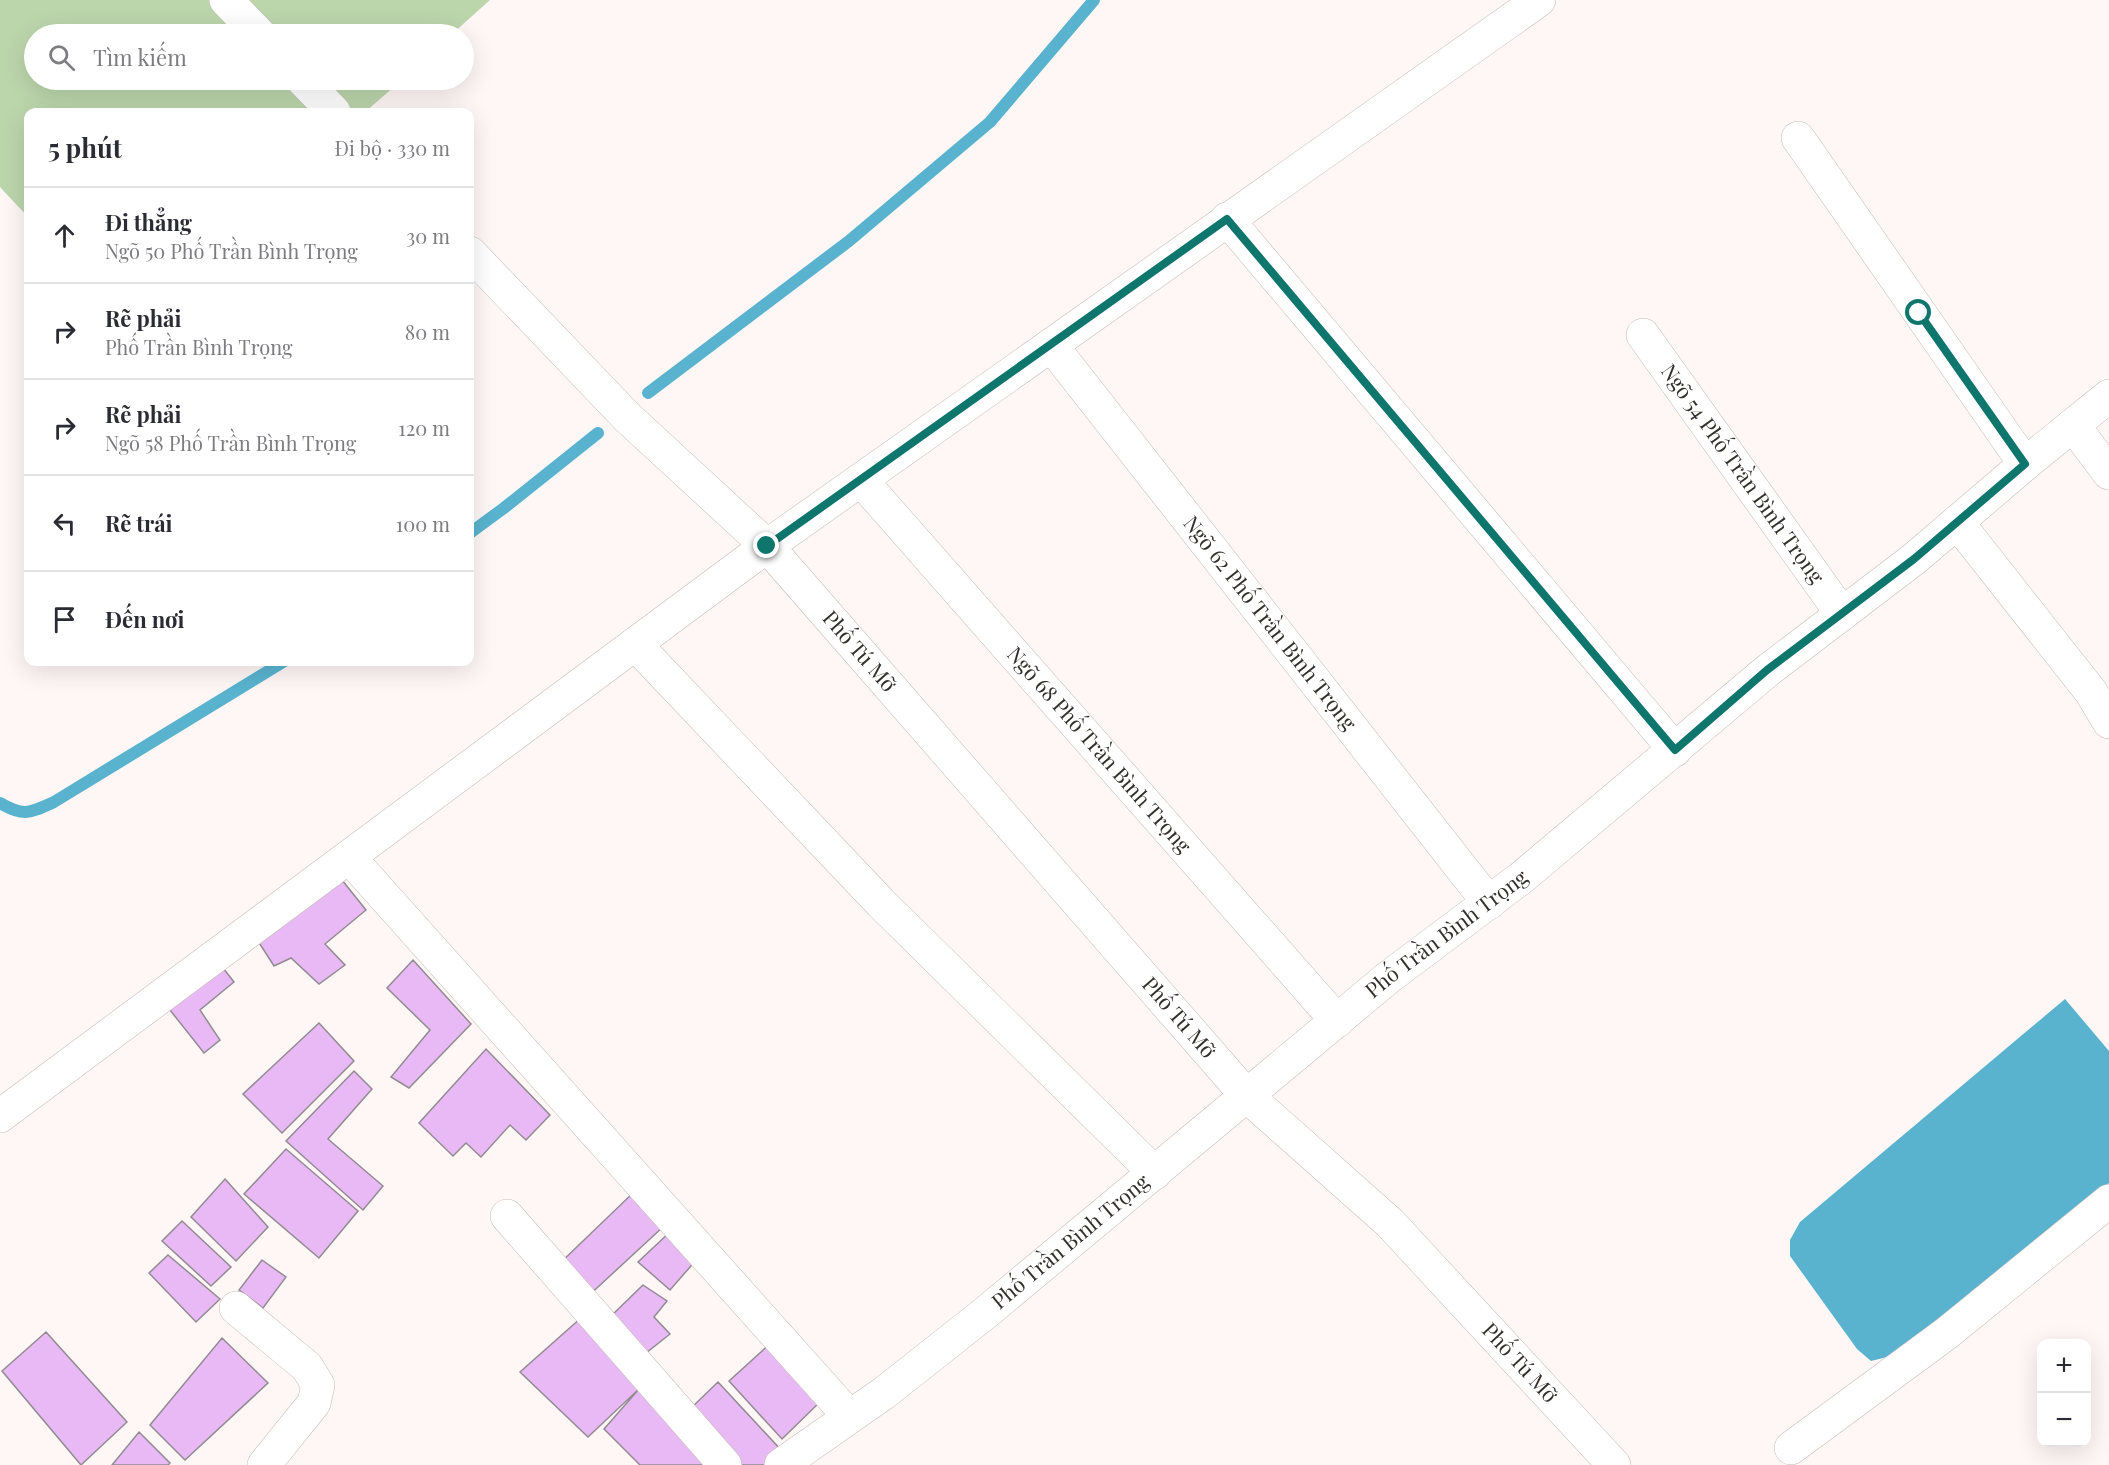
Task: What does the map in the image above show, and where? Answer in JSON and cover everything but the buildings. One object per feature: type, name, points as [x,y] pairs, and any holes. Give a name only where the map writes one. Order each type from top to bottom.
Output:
[{"type":"street","points":[[226,0],[249,24]]},
{"type":"street","points":[[0,1116],[767,546],[1539,0]]},
{"type":"street","points":[[313,90],[330,108]]},
{"type":"street","points":[[1798,138],[2025,464]]},
{"type":"street","points":[[1227,219],[1675,750]]},
{"type":"street","name":"Phố Tú Mỡ","points":[[474,257],[627,417],[767,546],[1247,1096],[1390,1223],[1614,1465]]},
{"type":"street","name":"Ngõ 54 Phố Trần Bình Trọng","points":[[1643,335],[1842,614]]},
{"type":"street","name":"Ngõ 62 Phố Trần Bình Trọng","points":[[1051,345],[1489,903]]},
{"type":"street","name":"Phố Trần Bình Trọng","points":[[781,1465],[884,1393],[984,1314],[1389,977],[1489,903],[1675,750],[1767,670],[1914,559],[2109,396]]},
{"type":"street","points":[[2073,425],[2109,473]]},
{"type":"street","name":"Ngõ 68 Phố Trần Bình Trọng","points":[[861,480],[1337,1021]]},
{"type":"street","points":[[1957,522],[2091,692],[2109,722]]},
{"type":"street","points":[[635,644],[890,911],[1155,1173]]},
{"type":"street","points":[[348,857],[849,1416]]},
{"type":"street","points":[[1791,1448],[1947,1333],[2109,1201]]},
{"type":"street","points":[[507,1216],[724,1465]]},
{"type":"street","points":[[236,1308],[307,1367],[318,1385],[314,1403],[264,1465]]},
{"type":"green space","points":[[0,0],[490,0],[463,24],[24,24],[24,90],[390,90],[370,108],[24,108],[24,213],[0,187]]},
{"type":"water","points":[[2065,999],[2109,1051],[2109,1183],[1891,1356],[1871,1361],[1857,1349],[1790,1256],[1790,1240],[1800,1222]]},
{"type":"waterway","points":[[648,393],[849,241],[990,122],[1094,0]]},
{"type":"waterway","points":[[474,530],[598,433]]},
{"type":"waterway","points":[[0,803],[15,810],[27,812],[54,802],[276,666]]},
{"type":"route","points":[[767,546],[1227,219],[1675,750],[1767,670],[1914,559],[2025,464],[1919,313]]}]
